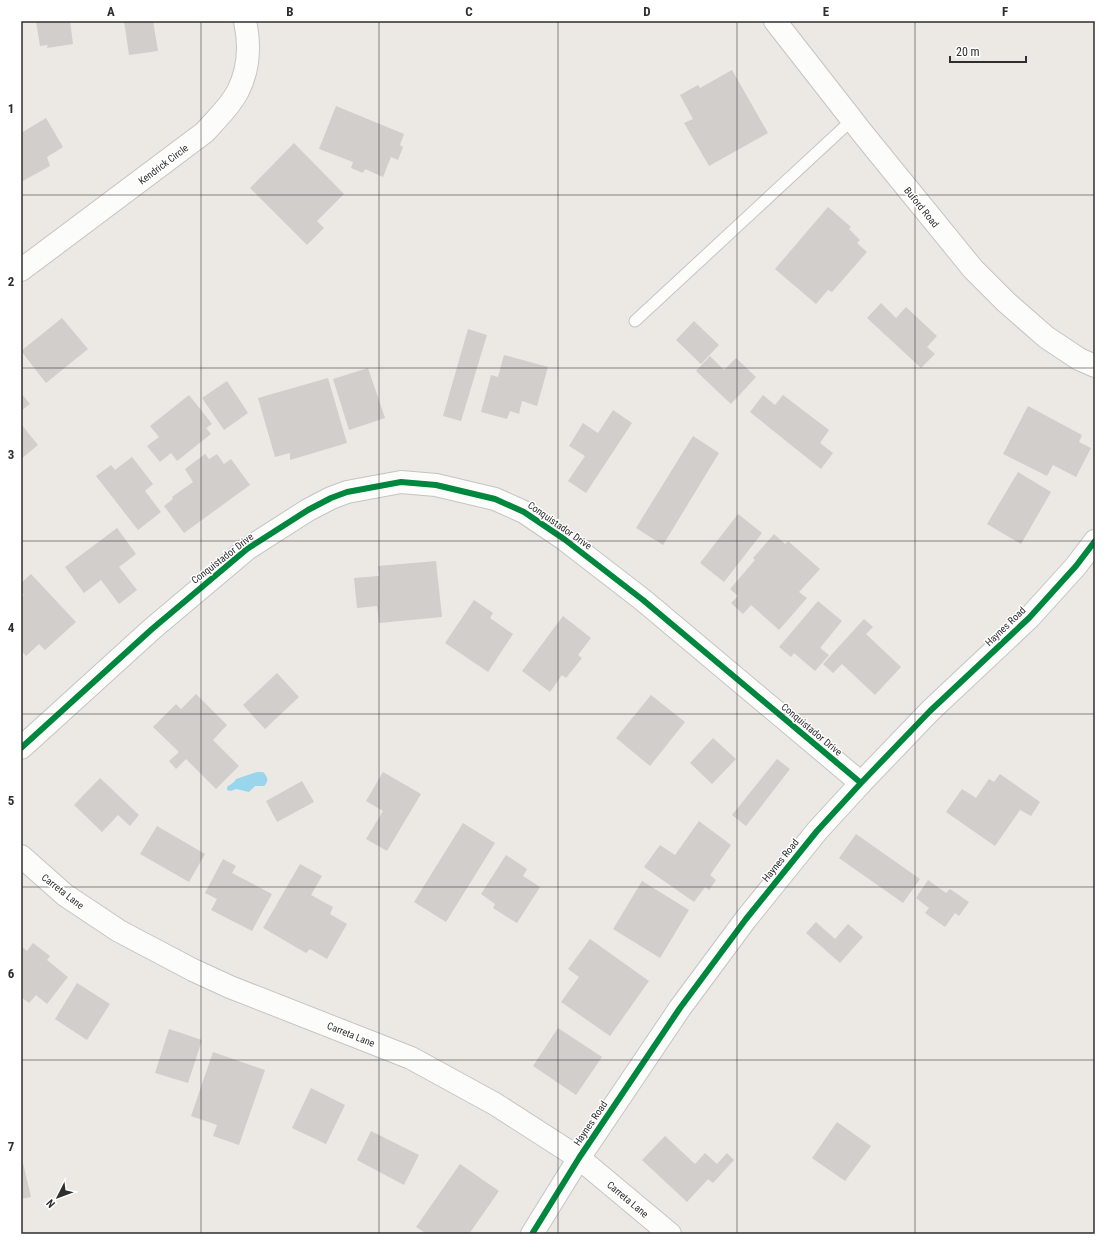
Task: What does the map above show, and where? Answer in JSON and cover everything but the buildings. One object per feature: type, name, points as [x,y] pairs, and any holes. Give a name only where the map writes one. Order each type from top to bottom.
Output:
[{"type":"street","name":"Kendrick Circle","points":[[21,270],[205,132],[227,107],[238,91],[245,72],[248,52],[248,34],[245,21]]},
{"type":"street","name":"Buford Road","points":[[775,21],[852,120],[978,274],[1006,302],[1046,337],[1079,359],[1095,366]]},
{"type":"street","name":"Conquistador Drive","points":[[21,748],[152,629],[247,549],[308,510],[331,498],[347,492],[401,482],[436,485],[488,497],[524,512],[564,539],[643,600],[860,783]]},
{"type":"street","name":"Haynes Road","points":[[532,1234],[579,1158],[680,1008],[746,920],[817,831],[860,783],[930,711],[1029,618],[1076,566],[1095,541]]},
{"type":"street","name":"Carreta Lane","points":[[21,856],[65,895],[119,931],[193,970],[230,987],[411,1058],[495,1104],[579,1158],[670,1234]]},
{"type":"lane","points":[[635,321],[852,120]]},
{"type":"water","points":[[257,772],[263,772],[267,777],[267,782],[264,786],[255,786],[249,792],[236,789],[231,791],[227,790],[227,787],[236,779]]},
{"type":"cycle path","points":[[21,748],[152,629],[247,549],[308,510],[331,498],[347,492],[401,482],[436,485],[495,499],[524,512],[564,539],[643,600],[861,783]]},
{"type":"cycle path","points":[[532,1234],[579,1158],[680,1008],[746,919],[817,831],[930,711],[1029,618],[1076,566],[1095,541]]}]
